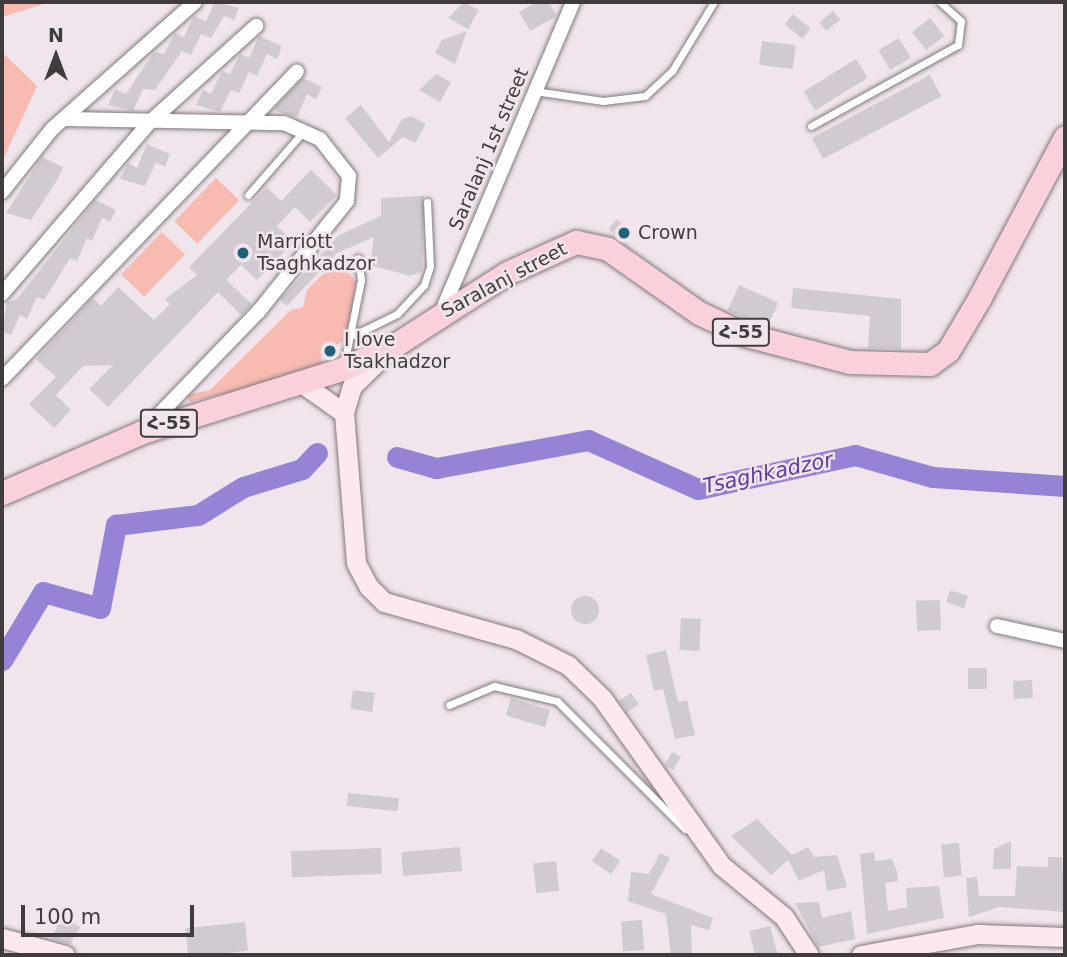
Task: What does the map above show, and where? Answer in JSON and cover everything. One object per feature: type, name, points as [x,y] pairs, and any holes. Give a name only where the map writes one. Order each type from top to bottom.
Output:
[{"type":"main road","name":"Saralanj street","points":[[341,369],[395,345],[442,311],[551,250],[592,243],[699,313],[746,335],[850,362],[930,364],[948,351],[980,297],[1065,137]]},
{"type":"main road","name":"Հ-55","points":[[2,493],[142,432],[303,384],[341,369]]},
{"type":"street","points":[[2,192],[66,119],[195,2]]},
{"type":"street","name":"Saralanj 1st street","points":[[442,311],[573,2]]},
{"type":"street","points":[[2,294],[151,121],[256,26]]},
{"type":"street","points":[[2,379],[297,71]]},
{"type":"street","points":[[66,119],[248,121],[305,130],[349,176],[347,201],[257,312],[142,432]]},
{"type":"street","points":[[395,345],[352,386],[344,413],[356,563],[369,587],[384,602],[516,639],[568,665],[602,698],[710,850],[784,918],[810,955]]},
{"type":"street","points":[[303,384],[344,413]]},
{"type":"street","points":[[997,626],[1065,641]]},
{"type":"street","points":[[861,955],[978,934],[1065,937]]},
{"type":"street","points":[[2,938],[65,955]]},
{"type":"lane","points":[[534,90],[603,101],[645,96],[673,71],[714,2]]},
{"type":"lane","points":[[811,126],[958,45],[961,20],[940,2]]},
{"type":"lane","points":[[248,195],[305,130]]},
{"type":"lane","points":[[354,335],[397,314],[424,285],[430,267],[427,202]]},
{"type":"lane","points":[[341,369],[354,335],[358,258]]},
{"type":"lane","points":[[449,705],[494,686],[557,701],[621,771],[710,850]]},
{"type":"shaded area","points":[[2,2],[50,2],[2,17]]},
{"type":"shaded area","points":[[2,52],[37,86],[2,162]]},
{"type":"shaded area","points":[[216,178],[239,200],[197,243],[174,221]]},
{"type":"shaded area","points":[[162,232],[185,254],[144,297],[121,274]]},
{"type":"shaded area","points":[[337,260],[356,282],[348,337],[321,356],[322,369],[190,402],[186,395],[210,390],[291,310],[303,307],[307,290]]},
{"type":"building","points":[[215,2],[239,8],[234,20],[224,16],[211,38],[201,34],[191,55],[182,51],[155,90],[143,89],[133,111],[108,105],[115,89],[126,94],[154,52],[164,54],[175,33],[184,37],[194,16],[206,21]]},
{"type":"building","points":[[464,2],[479,10],[468,29],[448,18]]},
{"type":"building","points":[[537,2],[549,2],[557,16],[530,31],[519,12]]},
{"type":"building","points":[[833,11],[840,19],[827,31],[819,23]]},
{"type":"building","points":[[793,14],[811,29],[802,39],[785,24]]},
{"type":"building","points":[[930,18],[944,36],[926,50],[912,32]]},
{"type":"building","points":[[467,31],[455,64],[435,53],[442,40]]},
{"type":"building","points":[[259,36],[282,46],[277,59],[267,54],[257,76],[249,72],[239,93],[231,90],[220,112],[196,105],[203,90],[211,94],[222,71],[230,74],[240,54],[249,58]]},
{"type":"building","points":[[899,38],[911,58],[890,70],[878,50]]},
{"type":"building","points":[[762,41],[796,45],[793,69],[759,65]]},
{"type":"building","points":[[856,59],[868,78],[815,111],[803,92]]},
{"type":"building","points":[[436,74],[451,82],[440,102],[419,90]]},
{"type":"building","points":[[930,75],[941,96],[823,159],[812,138]]},
{"type":"building","points":[[303,78],[322,87],[316,99],[307,94],[297,117],[273,110]]},
{"type":"building","points":[[361,105],[389,142],[402,119],[411,116],[426,124],[415,143],[403,137],[378,158],[345,118]]},
{"type":"building","points":[[147,144],[170,154],[165,167],[156,162],[145,186],[120,179],[128,163],[137,168]]},
{"type":"building","points":[[42,157],[63,167],[58,179],[31,220],[6,213]]},
{"type":"building","points":[[311,170],[337,195],[310,222],[295,207],[277,226],[294,242],[257,280],[241,265],[226,280],[252,304],[241,315],[218,292],[108,407],[89,389],[113,365],[83,366],[56,395],[71,410],[54,428],[29,404],[56,377],[36,359],[93,298],[101,306],[118,287],[154,320],[170,304],[165,299],[197,275],[189,267],[267,187],[281,201]]},
{"type":"building","points":[[424,196],[422,272],[410,276],[370,265],[374,237],[337,253],[287,306],[280,300],[339,235],[381,216],[381,198]]},
{"type":"building","points":[[95,200],[116,210],[110,222],[102,218],[92,241],[87,238],[77,261],[70,258],[44,300],[37,297],[27,319],[20,315],[11,335],[2,331],[7,302],[17,299]]},
{"type":"building","points":[[617,219],[632,232],[624,242],[608,229]]},
{"type":"building","points":[[739,285],[778,302],[767,328],[728,311]]},
{"type":"building","points":[[793,288],[901,299],[901,349],[868,348],[870,316],[791,308]]},
{"type":"building","points":[[950,590],[968,596],[964,608],[946,602]]},
{"type":"building","points":[[585,596],[595,600],[599,610],[595,620],[585,624],[575,620],[571,610],[575,600]]},
{"type":"building","points":[[940,600],[941,630],[917,631],[916,601]]},
{"type":"building","points":[[681,618],[701,619],[699,651],[679,650]]},
{"type":"building","points":[[666,650],[678,702],[687,700],[695,735],[675,739],[663,689],[654,691],[646,655]]},
{"type":"building","points":[[968,668],[987,668],[987,689],[968,689]]},
{"type":"building","points":[[1032,680],[1033,698],[1014,699],[1013,681]]},
{"type":"building","points":[[353,690],[375,693],[372,712],[350,709]]},
{"type":"building","points":[[631,693],[639,705],[627,712],[619,701]]},
{"type":"building","points":[[511,698],[550,710],[545,727],[506,715]]},
{"type":"building","points":[[672,752],[681,757],[673,770],[665,765]]},
{"type":"building","points":[[348,793],[399,798],[397,811],[347,806]]},
{"type":"building","points":[[757,819],[792,855],[808,847],[814,857],[837,855],[847,887],[827,891],[824,870],[799,881],[788,860],[771,875],[731,836]]},
{"type":"building","points":[[1011,841],[1011,869],[993,869],[994,849]]},
{"type":"building","points":[[959,843],[962,876],[944,877],[941,845]]},
{"type":"building","points":[[460,847],[462,871],[403,876],[401,852]]},
{"type":"building","points":[[381,848],[382,874],[292,877],[291,851]]},
{"type":"building","points":[[601,848],[620,861],[611,874],[592,861]]},
{"type":"building","points":[[874,852],[875,861],[892,859],[897,872],[898,881],[885,883],[888,911],[907,907],[906,888],[939,886],[944,918],[867,934],[860,854]]},
{"type":"building","points":[[660,853],[670,858],[651,894],[713,918],[709,930],[691,925],[692,955],[671,955],[666,914],[628,901],[631,872],[649,874]]},
{"type":"building","points":[[1048,857],[1062,857],[1065,912],[999,907],[969,917],[966,878],[977,877],[979,896],[1015,896],[1017,866],[1048,867]]},
{"type":"building","points":[[556,861],[559,891],[536,893],[533,863]]},
{"type":"building","points":[[819,902],[822,918],[851,911],[855,939],[818,947],[795,903]]},
{"type":"building","points":[[642,920],[644,950],[623,951],[621,921]]},
{"type":"building","points":[[72,922],[80,927],[70,944],[51,939],[58,925]]},
{"type":"building","points":[[245,922],[248,951],[188,955],[185,928]]},
{"type":"building","points":[[770,926],[778,955],[755,955],[749,931]]},
{"type":"waterway","name":"Tsaghkadzor","points":[[397,457],[436,468],[588,440],[698,489],[855,455],[933,477],[1065,486]]},
{"type":"waterway","name":"Tsaghkadzor","points":[[2,660],[43,592],[100,608],[116,525],[198,515],[243,487],[302,469],[317,453]]},
{"type":"place","name":"Crown","points":[[624,233]]},
{"type":"place","name":"Marriott Tsaghkadzor","points":[[243,253]]},
{"type":"place","name":"I love Tsakhadzor","points":[[330,351]]}]
